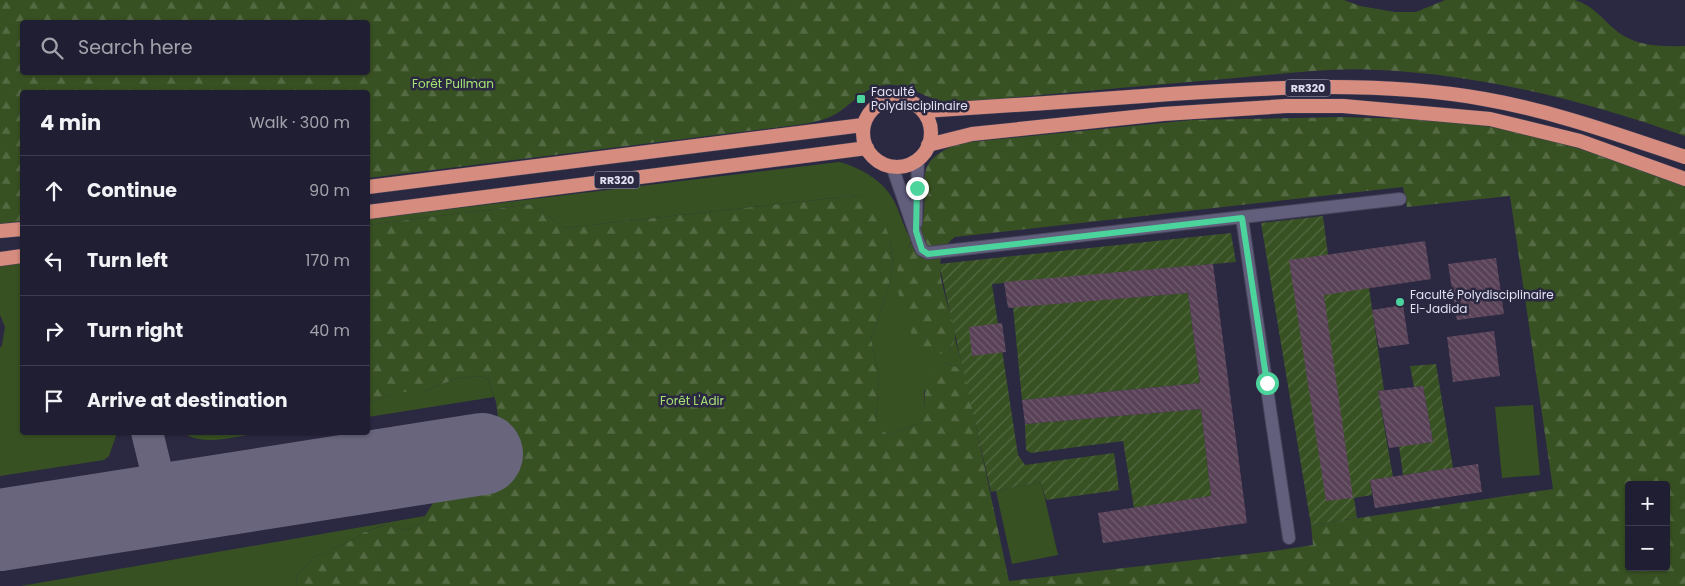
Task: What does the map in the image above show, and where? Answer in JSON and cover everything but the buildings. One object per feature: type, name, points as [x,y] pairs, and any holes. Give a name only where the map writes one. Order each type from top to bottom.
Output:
[{"type":"highway","name":"RR320","points":[[923,111],[1245,89],[1369,87],[1407,89],[1483,99],[1551,114],[1685,157]]},
{"type":"highway","points":[[901,99],[913,103],[923,111],[930,128],[928,145],[918,159],[906,165],[892,166],[882,163],[866,148],[863,137],[863,125],[868,114],[877,105],[889,100],[901,99]]},
{"type":"highway","name":"RR320","points":[[928,145],[972,134],[1163,114],[1286,106],[1343,106],[1490,119],[1580,141],[1685,179]]},
{"type":"highway","name":"RR320","points":[[370,187],[863,125]]},
{"type":"highway","name":"RR320","points":[[370,212],[866,148]]},
{"type":"highway","points":[[0,231],[20,229]]},
{"type":"highway","points":[[0,259],[20,256]]},
{"type":"street","points":[[916,231],[918,159]]},
{"type":"street","points":[[892,166],[922,250],[928,254],[1400,199]]},
{"type":"street","points":[[1242,218],[1289,538]]},
{"type":"green space","name":"Forêt Pullman","points":[[0,0],[1344,0],[1360,6],[1395,12],[1416,12],[1445,0],[1575,0],[1591,8],[1620,33],[1637,42],[1665,46],[1685,46],[1685,136],[1572,101],[1496,84],[1418,73],[1360,69],[1302,72],[972,101],[937,100],[900,86],[886,85],[878,86],[864,93],[834,115],[806,123],[370,178],[370,90],[20,90],[20,221],[0,224]]},
{"type":"green space","name":"Forêt L'Adir","points":[[1344,117],[1424,120],[1483,125],[1526,134],[1618,161],[1685,186],[1685,586],[297,586],[296,577],[314,557],[355,539],[362,533],[385,525],[407,530],[420,524],[443,487],[471,472],[490,441],[498,418],[496,402],[488,379],[480,376],[458,378],[422,392],[395,392],[370,403],[370,225],[533,204],[564,228],[860,195],[877,208],[890,238],[893,265],[888,291],[871,338],[879,376],[876,420],[879,429],[888,434],[921,423],[924,414],[928,376],[941,361],[964,370],[1009,581],[1313,545],[1311,525],[1553,489],[1510,196],[1407,207],[1403,187],[955,237],[945,247],[941,258],[940,271],[955,337],[949,352],[935,355],[919,345],[909,328],[901,305],[897,271],[899,262],[922,225],[924,182],[928,164],[934,157],[960,143],[1192,120]]},
{"type":"green space","points":[[839,162],[855,167],[871,176],[890,194],[906,231],[912,240],[899,263],[949,352],[955,339],[964,370],[941,361],[924,391],[925,412],[921,423],[888,434],[879,430],[876,420],[879,376],[871,338],[888,291],[893,265],[890,238],[860,195],[564,228],[533,204],[370,225],[370,219]]},
{"type":"green space","points":[[1323,216],[1328,255],[1369,288],[1384,390],[1378,391],[1393,477],[1370,480],[1372,495],[1354,498],[1357,518],[1311,525],[1261,223]]},
{"type":"green space","points":[[1231,233],[1236,262],[992,284],[1018,455],[1025,465],[1114,453],[1119,490],[1046,500],[1041,482],[991,492],[939,264]]},
{"type":"green space","points":[[20,262],[20,435],[116,435],[109,456],[104,460],[0,476],[0,348],[5,327],[0,315],[0,265]]},
{"type":"green space","points":[[1188,293],[1200,383],[1022,400],[1013,307]]},
{"type":"green space","points":[[1436,364],[1453,468],[1403,475],[1399,446],[1433,442],[1423,386],[1414,387],[1410,366]]},
{"type":"green space","points":[[480,376],[488,379],[494,397],[370,417],[370,403],[395,392],[422,392],[458,378]]},
{"type":"green space","points":[[1533,405],[1540,475],[1502,478],[1495,407]]},
{"type":"green space","points":[[1201,409],[1211,496],[1134,508],[1123,441],[1031,453],[1026,450],[1025,424]]},
{"type":"green space","points":[[187,435],[247,435],[210,440]]},
{"type":"green space","points":[[1041,482],[1058,555],[1012,564],[996,491]]},
{"type":"green space","points":[[425,516],[420,524],[407,530],[384,525],[362,533],[355,539],[314,557],[296,577],[297,586],[21,586]]},
{"type":"taxiway","points":[[148,435],[164,502]]},
{"type":"runway","points":[[0,530],[482,454]]},
{"type":"place","name":"Faculté Polydisciplinaire","points":[[861,99]]},
{"type":"place","name":"Faculté Polydisciplinaire El-Jadida","points":[[1400,302]]},
{"type":"route","points":[[917,188],[916,231],[922,250],[928,254],[1242,218],[1267,383]]}]
